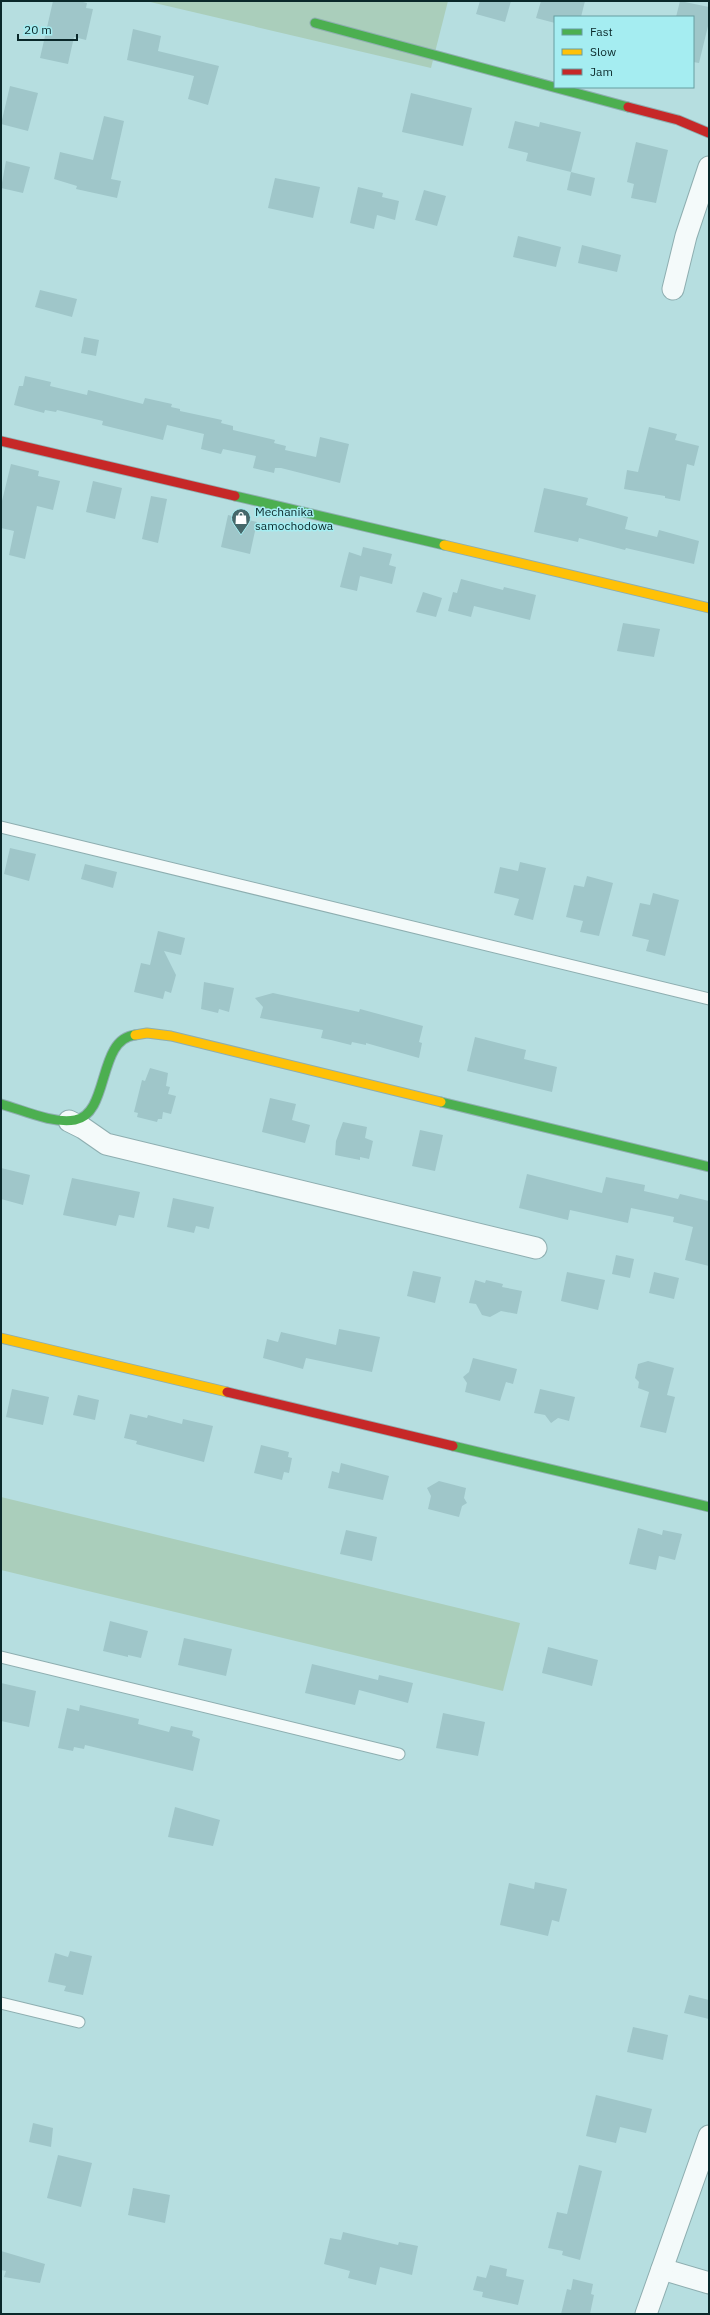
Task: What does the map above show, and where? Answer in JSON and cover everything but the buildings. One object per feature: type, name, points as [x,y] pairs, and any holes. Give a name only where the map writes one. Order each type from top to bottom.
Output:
[{"type":"street","points":[[315,23],[554,87]]},
{"type":"street","points":[[558,88],[678,120],[709,133]]},
{"type":"street","points":[[673,289],[686,236],[709,167]]},
{"type":"street","points":[[1,441],[709,608]]},
{"type":"street","points":[[70,1121],[83,1118],[97,1099],[109,1058],[117,1042],[130,1035],[147,1032],[171,1036],[709,1167]]},
{"type":"street","points":[[1,1104],[70,1121],[106,1144],[536,1248]]},
{"type":"street","points":[[1,1338],[709,1508]]},
{"type":"street","points":[[646,2314],[709,2136]]},
{"type":"street","points":[[662,2269],[709,2283]]},
{"type":"lane","points":[[1,827],[709,999]]},
{"type":"lane","points":[[1,1657],[399,1754]]},
{"type":"lane","points":[[1,2003],[79,2022]]},
{"type":"green space","points":[[146,1],[448,1],[431,68]]},
{"type":"green space","points":[[1,1497],[520,1623],[503,1691],[1,1570]]},
{"type":"traffic: fast","points":[[315,23],[554,87]]},
{"type":"traffic: fast","points":[[557,88],[628,107]]},
{"type":"traffic: fast","points":[[235,496],[444,545]]},
{"type":"traffic: fast","points":[[1,1104],[38,1116],[57,1120],[75,1120],[86,1115],[94,1105],[115,1049],[123,1040],[135,1035]]},
{"type":"traffic: fast","points":[[441,1102],[709,1167]]},
{"type":"traffic: fast","points":[[453,1446],[709,1507]]},
{"type":"traffic: slow","points":[[444,545],[709,608]]},
{"type":"traffic: slow","points":[[135,1035],[147,1033],[171,1036],[441,1102]]},
{"type":"traffic: slow","points":[[1,1338],[227,1392]]},
{"type":"traffic: jam","points":[[628,107],[678,120],[709,133]]},
{"type":"traffic: jam","points":[[1,441],[235,496]]},
{"type":"traffic: jam","points":[[227,1392],[453,1446]]},
{"type":"place","name":"Mechanika samochodowa","points":[[241,535]]}]
